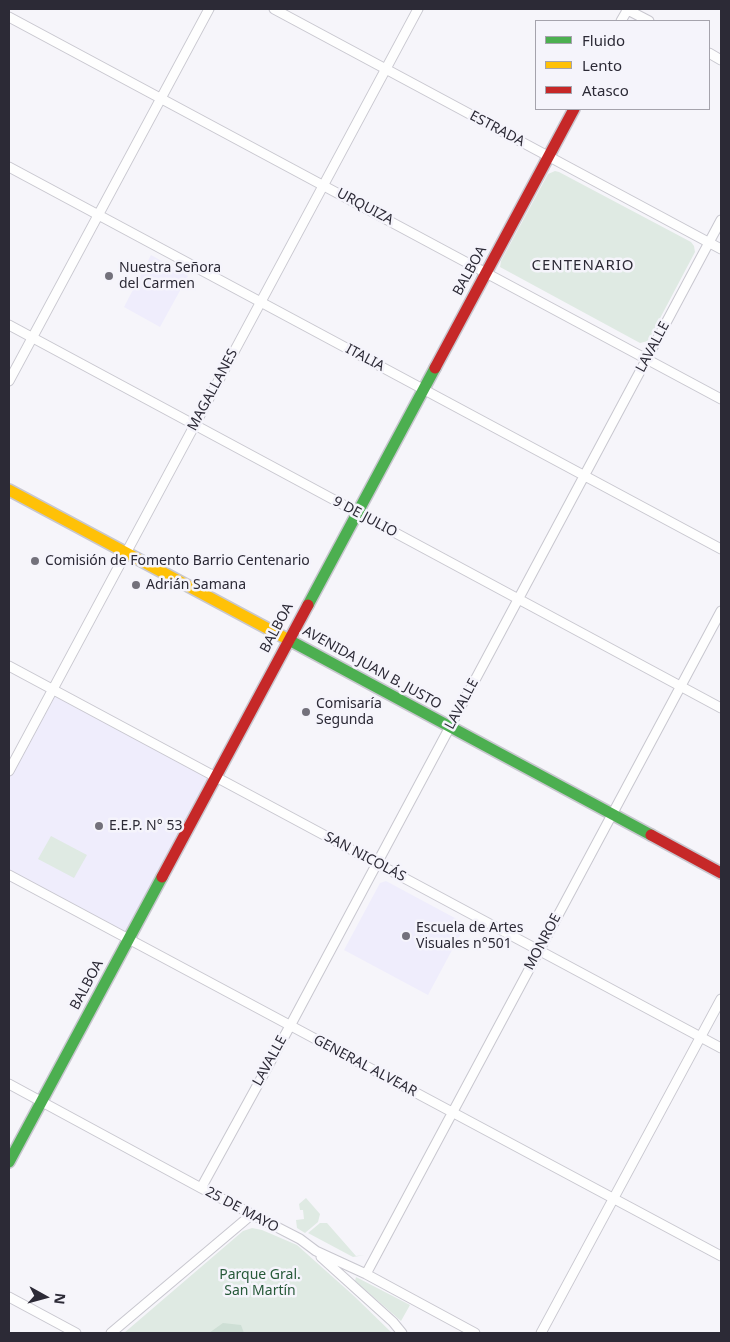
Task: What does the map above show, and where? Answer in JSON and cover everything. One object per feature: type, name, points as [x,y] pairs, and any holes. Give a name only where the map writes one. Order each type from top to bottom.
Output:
[{"type":"street","points":[[9,381],[209,9]]},
{"type":"street","name":"ESTRADA","points":[[274,9],[721,249]]},
{"type":"street","name":"MAGALLANES","points":[[9,771],[418,9]]},
{"type":"street","points":[[627,9],[647,20]]},
{"type":"street","name":"URQUIZA","points":[[9,16],[721,399]]},
{"type":"street","points":[[710,54],[721,60]]},
{"type":"street","name":"BALBOA","points":[[9,1162],[422,388],[573,110]]},
{"type":"street","name":"ITALIA","points":[[9,167],[721,549]]},
{"type":"street","name":"LAVALLE","points":[[201,1188],[290,1026],[721,220]]},
{"type":"street","name":"9 DE JULIO","points":[[9,325],[721,708]]},
{"type":"street","name":"AVENIDA JUAN B. JUSTO","points":[[9,490],[721,873]]},
{"type":"street","name":"MONROE","points":[[366,1274],[721,611]]},
{"type":"street","name":"SAN NICOLÁS","points":[[9,666],[721,1048]]},
{"type":"street","name":"GENERAL ALVEAR","points":[[9,875],[721,1256]]},
{"type":"street","points":[[541,1333],[721,999]]},
{"type":"street","name":"25 DE MAYO","points":[[9,1084],[251,1215],[300,1239],[316,1251],[366,1274],[475,1333]]},
{"type":"street","points":[[111,1333],[251,1215]]},
{"type":"street","points":[[316,1251],[393,1322],[402,1333]]},
{"type":"street","points":[[9,1296],[76,1333]]},
{"type":"shaded area","points":[[151,255],[188,276],[160,327],[124,307]]},
{"type":"shaded area","name":"E.E.P. N° 53","points":[[53,689],[215,776],[129,939],[9,875],[9,771]]},
{"type":"shaded area","name":"Escuela de Artes Visuales n°501","points":[[386,881],[466,924],[428,995],[344,950],[380,883]]},
{"type":"green space","points":[[555,171],[691,242],[694,246],[695,252],[648,341],[640,343],[500,267],[501,261],[548,174]]},
{"type":"green space","points":[[51,836],[87,855],[74,878],[38,859]]},
{"type":"green space","points":[[306,1198],[320,1214],[318,1222],[305,1233],[297,1228],[296,1220],[304,1219],[303,1210],[300,1210],[299,1204]]},
{"type":"green space","points":[[320,1223],[327,1223],[356,1256],[365,1255],[353,1257],[308,1233]]},
{"type":"green space","name":"Parque Gral. San Martín","points":[[252,1228],[262,1230],[297,1245],[392,1333],[124,1333],[243,1231]]},
{"type":"green space","points":[[356,1277],[410,1305],[401,1321],[355,1281]]},
{"type":"green space","points":[[223,1323],[241,1325],[244,1333],[209,1333]]},
{"type":"traffic: fast","points":[[308,605],[435,368]]},
{"type":"traffic: fast","points":[[289,640],[651,835]]},
{"type":"traffic: fast","points":[[9,1162],[162,877]]},
{"type":"traffic: slow","points":[[9,490],[289,640]]},
{"type":"traffic: jam","points":[[435,368],[573,110]]},
{"type":"traffic: jam","points":[[162,877],[308,605]]},
{"type":"traffic: jam","points":[[651,835],[721,873]]},
{"type":"place","name":"Nuestra Señora del Carmen","points":[[109,276]]},
{"type":"place","name":"Comisión de Fomento Barrio Centenario","points":[[35,561]]},
{"type":"place","name":"Adrián Samana","points":[[136,585]]},
{"type":"place","name":"Comisaría Segunda","points":[[306,712]]},
{"type":"place","name":"E.E.P. N° 53","points":[[99,826]]},
{"type":"place","name":"Escuela de Artes Visuales n°501","points":[[406,936]]},
{"type":"district","name":"CENTENARIO","points":[[583,266]]}]
